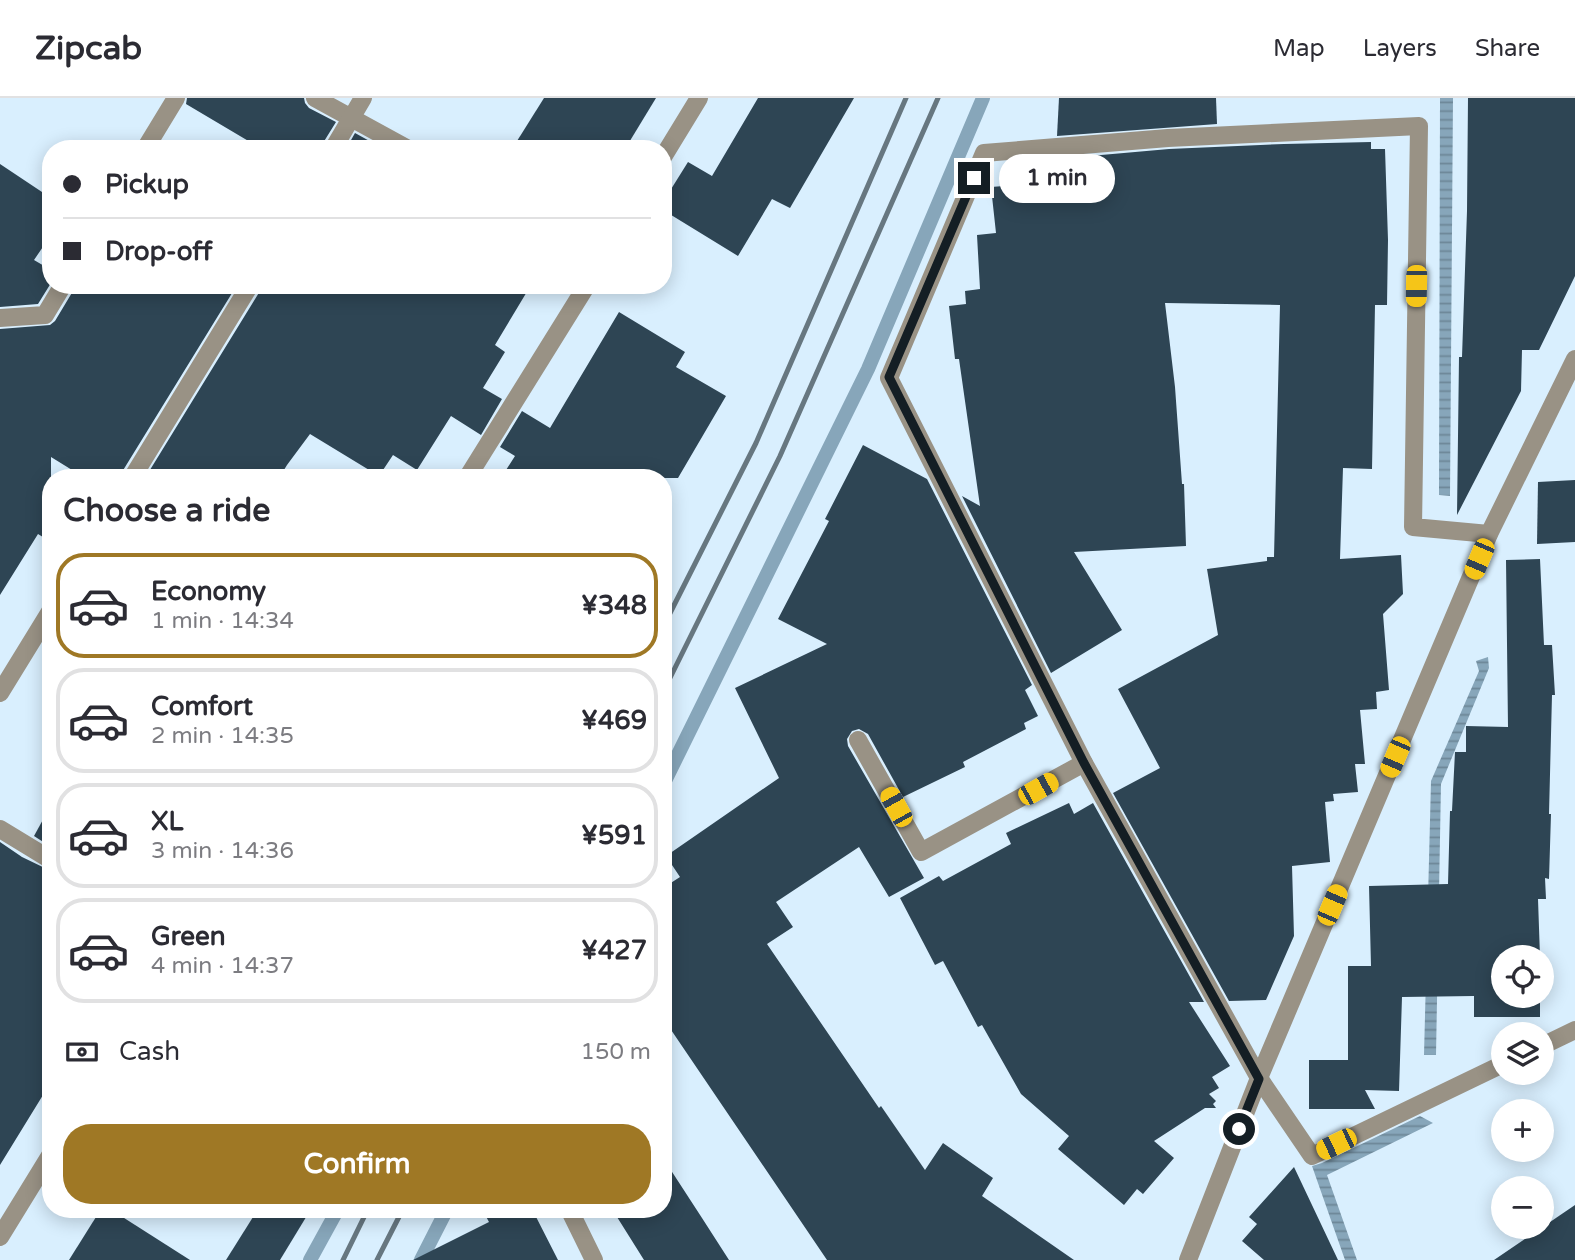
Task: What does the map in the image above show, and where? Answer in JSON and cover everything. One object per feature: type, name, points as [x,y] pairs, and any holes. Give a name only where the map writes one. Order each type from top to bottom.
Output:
[{"type":"street","points":[[150,140],[176,98]]},
{"type":"street","points":[[315,98],[392,140]]},
{"type":"street","points":[[339,140],[363,98]]},
{"type":"street","points":[[672,142],[699,98]]},
{"type":"street","points":[[1489,534],[1413,527],[1419,126],[1168,138],[984,153],[889,377],[1084,763],[1259,1079],[1312,1156],[1491,1070]]},
{"type":"street","points":[[0,318],[45,315],[58,294]]},
{"type":"street","points":[[138,469],[244,294]]},
{"type":"street","points":[[473,469],[581,294]]},
{"type":"street","points":[[1191,1258],[1259,1079],[1489,534],[1575,359]]},
{"type":"street","points":[[0,693],[42,625]]},
{"type":"street","points":[[859,740],[921,852],[1084,763]]},
{"type":"street","points":[[0,829],[42,855]]},
{"type":"street","points":[[1554,1040],[1575,1030]]},
{"type":"street","points":[[0,1237],[42,1169]]},
{"type":"street","points":[[573,1218],[594,1260]]},
{"type":"water","points":[[1440,98],[1453,98],[1450,496],[1439,495]]},
{"type":"water","points":[[1488,657],[1489,668],[1441,784],[1436,1055],[1424,1055],[1431,781],[1479,671],[1476,661]]},
{"type":"water","points":[[1420,1116],[1433,1123],[1327,1175],[1357,1260],[1345,1260],[1312,1166]]},
{"type":"building","points":[[187,98],[304,98],[309,108],[336,122],[325,140],[247,140],[186,104]]},
{"type":"building","points":[[544,98],[656,98],[630,140],[518,140]]},
{"type":"building","points":[[758,98],[854,98],[790,208],[772,199],[738,256],[672,216],[672,188],[688,162],[712,176]]},
{"type":"building","points":[[1059,98],[1216,98],[1217,124],[1057,136]]},
{"type":"building","points":[[1468,98],[1575,98],[1575,276],[1539,350],[1522,350],[1521,391],[1457,515],[1459,357],[1462,357]]},
{"type":"building","points":[[355,133],[368,140],[351,140]]},
{"type":"building","points":[[1371,142],[1371,149],[1385,149],[1387,305],[1375,305],[1372,469],[1343,468],[1340,559],[1401,555],[1403,594],[1383,614],[1389,690],[1376,692],[1377,709],[1360,710],[1365,764],[1355,764],[1358,792],[1333,794],[1334,801],[1325,802],[1330,862],[1292,866],[1294,936],[1266,1000],[1229,1001],[1113,793],[1160,768],[1118,689],[1218,635],[1207,569],[1267,561],[1267,557],[1274,557],[1280,305],[1165,303],[1184,484],[1186,546],[1074,552],[1122,630],[1051,673],[962,496],[980,506],[959,359],[955,359],[949,306],[966,304],[965,291],[980,289],[977,235],[996,233],[991,187],[1004,186],[1003,177],[1020,175],[1020,171],[1056,168],[1056,159],[1169,149]]},
{"type":"building","points":[[0,164],[42,192],[42,248],[34,260],[42,265],[42,294],[44,294],[38,304],[0,307]]},
{"type":"building","points":[[71,294],[231,294],[124,469],[70,469],[51,457],[51,469],[42,469],[42,536],[38,534],[0,595],[0,329],[50,325]]},
{"type":"building","points":[[258,294],[526,294],[495,345],[505,352],[483,388],[502,399],[481,435],[451,416],[418,469],[393,455],[384,469],[368,469],[310,434],[285,469],[151,469]]},
{"type":"building","points":[[619,312],[685,352],[676,367],[726,396],[678,478],[672,478],[672,469],[507,469],[515,456],[500,447],[522,411],[550,428]]},
{"type":"building","points":[[863,445],[927,479],[1032,685],[1025,690],[1038,716],[1024,723],[1026,729],[963,762],[965,767],[903,797],[868,734],[859,729],[852,731],[847,739],[848,746],[924,878],[889,897],[859,847],[776,902],[793,927],[767,944],[879,1108],[881,1106],[925,1170],[943,1143],[993,1178],[982,1196],[1074,1260],[827,1260],[672,1031],[672,882],[680,877],[672,865],[672,852],[779,778],[735,688],[827,644],[778,619],[829,521],[825,519]]},
{"type":"building","points":[[1575,480],[1575,542],[1537,544],[1538,482]]},
{"type":"building","points":[[1540,559],[1544,645],[1552,645],[1555,695],[1552,695],[1549,879],[1545,878],[1546,899],[1538,899],[1540,945],[1491,945],[1491,1008],[1540,1008],[1540,1017],[1474,1017],[1474,996],[1402,997],[1399,1091],[1365,1090],[1375,1109],[1309,1109],[1309,1060],[1348,1060],[1348,966],[1371,966],[1369,886],[1448,884],[1455,752],[1466,752],[1466,726],[1508,727],[1506,560]]},
{"type":"building","points":[[1069,803],[1074,814],[1093,803],[1204,1002],[1189,1002],[1230,1066],[1212,1077],[1219,1088],[1209,1094],[1216,1101],[1213,1104],[1216,1108],[1205,1108],[1154,1141],[1174,1158],[1143,1194],[1137,1189],[1124,1205],[1058,1149],[1069,1136],[1021,1094],[982,1025],[978,1027],[943,961],[935,965],[900,898],[939,876],[943,881],[1011,844],[1006,833]]},
{"type":"building","points":[[42,821],[42,841],[34,836]]},
{"type":"building","points":[[0,842],[42,867],[42,1097],[0,1165]]},
{"type":"building","points":[[1294,1167],[1338,1260],[1264,1260],[1242,1241],[1257,1224],[1249,1217]]},
{"type":"building","points":[[672,1172],[729,1260],[644,1260],[618,1218],[672,1218]]},
{"type":"building","points":[[1575,1205],[1575,1260],[1494,1260],[1525,1239],[1554,1239],[1554,1219]]},
{"type":"building","points":[[95,1218],[124,1218],[190,1260],[69,1260]]},
{"type":"building","points":[[252,1218],[306,1218],[280,1260],[226,1260]]},
{"type":"building","points":[[487,1218],[537,1218],[558,1260],[413,1260],[489,1222]]},
{"type":"waterway","points":[[672,767],[868,369],[983,98]]},
{"type":"waterway","points":[[310,1260],[333,1218]]},
{"type":"waterway","points":[[421,1260],[442,1218]]},
{"type":"railway","points":[[672,609],[756,443],[906,98]]},
{"type":"railway","points":[[672,674],[780,456],[938,98]]},
{"type":"railway","points":[[343,1260],[364,1218]]},
{"type":"railway","points":[[377,1260],[398,1218]]},
{"type":"route","points":[[974,178],[889,377],[1084,763],[1259,1079],[1239,1129]]}]
